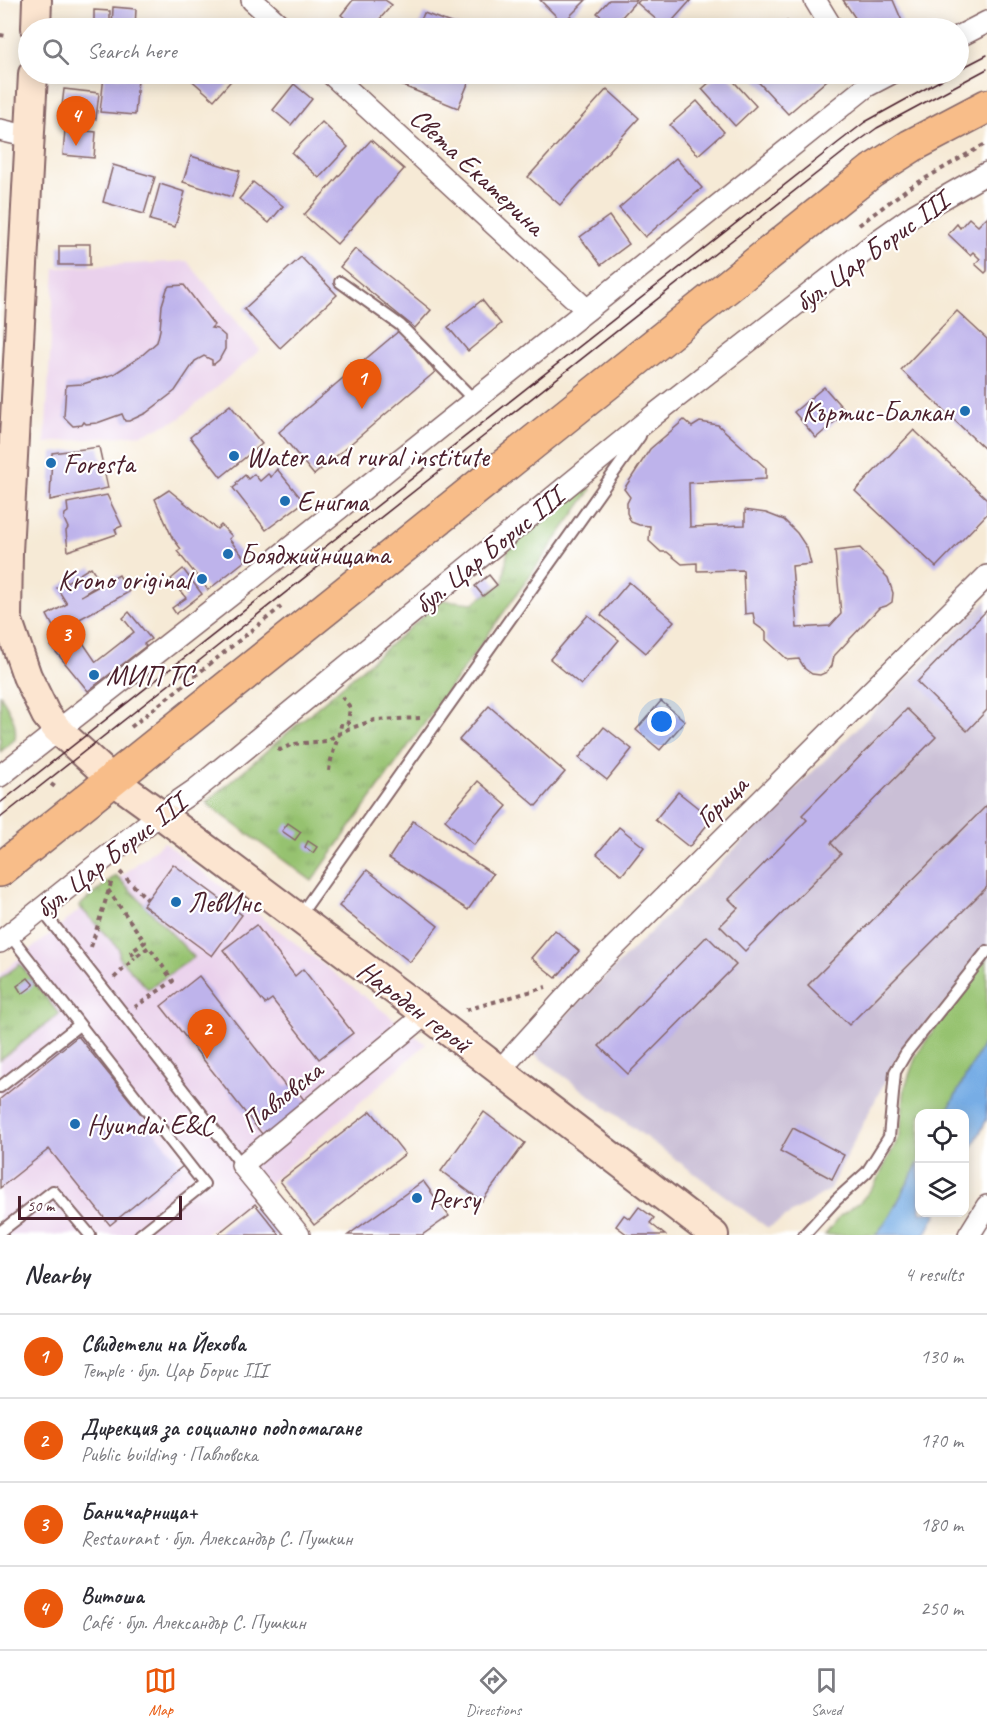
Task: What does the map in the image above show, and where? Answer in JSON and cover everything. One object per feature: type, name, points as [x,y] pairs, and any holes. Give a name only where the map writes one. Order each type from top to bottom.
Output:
[{"type":"main road","points":[[36,18],[37,0]]},
{"type":"main road","name":"Народен герой","points":[[33,84],[4,618],[27,676],[46,715],[57,729],[113,780],[500,1070],[714,1235]]},
{"type":"main road","name":"бул. Цар Борис III","points":[[0,870],[846,191],[911,146],[987,106]]},
{"type":"street","points":[[252,0],[272,18]]},
{"type":"street","points":[[815,0],[826,18]]},
{"type":"street","points":[[969,31],[987,22]]},
{"type":"street","name":"Света Екатерина","points":[[342,84],[586,310]]},
{"type":"street","points":[[0,776],[57,729],[236,591],[586,310],[858,84]]},
{"type":"street","points":[[0,130],[30,137]]},
{"type":"street","name":"бул. Цар Борис III","points":[[4,938],[160,814],[195,790],[654,415],[880,239],[914,215],[987,173]]},
{"type":"street","name":"Горица","points":[[500,1070],[585,976],[987,576]]},
{"type":"street","name":"Павловска","points":[[299,1235],[243,1165],[426,1014]]},
{"type":"street","points":[[969,1235],[987,1206]]},
{"type":"lane","points":[[340,282],[400,325],[474,400]]},
{"type":"lane","points":[[298,918],[654,415]]},
{"type":"lane","points":[[41,909],[243,1165]]},
{"type":"lane","points":[[4,938],[79,1025],[204,1184],[140,1235]]},
{"type":"lane","points":[[804,1235],[836,1200],[867,1172],[890,1137],[895,1072],[906,1053],[987,951]]},
{"type":"lane","points":[[0,1086],[79,1025]]},
{"type":"lane","points":[[0,1233],[53,1191],[86,1234]]},
{"type":"path","points":[[0,35],[7,36]]},
{"type":"path","points":[[126,723],[131,727],[243,636]]},
{"type":"path","points":[[329,771],[331,753],[340,735],[340,725],[345,726],[349,720],[350,707],[344,700]]},
{"type":"path","points":[[280,750],[293,744],[326,741],[348,729],[375,720],[402,718],[438,720]]},
{"type":"path","points":[[98,924],[114,873]]},
{"type":"path","points":[[123,875],[147,900]]},
{"type":"path","points":[[108,890],[145,942],[131,952],[135,957]]},
{"type":"path","points":[[124,1014],[173,981],[149,947],[126,966]]},
{"type":"path","points":[[466,1010],[585,976]]},
{"type":"shaded area","points":[[187,261],[260,350],[179,419],[143,434],[45,443],[55,268]]},
{"type":"shaded area","points":[[987,600],[987,958],[900,1052],[829,1190],[768,1228],[530,1051]]},
{"type":"shaded area","points":[[164,842],[426,1044],[241,1208],[204,1235],[0,1235],[0,974]]},
{"type":"green space","points":[[585,482],[591,490],[312,881],[206,803],[442,600],[473,603],[503,583],[508,548]]},
{"type":"green space","points":[[0,694],[12,715],[16,733],[15,739],[0,752]]},
{"type":"green space","points":[[116,875],[194,957],[148,989],[119,958],[119,949],[79,906]]},
{"type":"green space","points":[[987,958],[987,1037],[948,1109],[915,1109],[915,1169],[891,1214],[876,1235],[825,1235],[840,1216],[861,1201],[874,1186],[900,1135],[905,1087],[916,1056],[970,975]]},
{"type":"green space","points":[[20,964],[59,1014],[0,1060],[0,979]]},
{"type":"water","points":[[987,1037],[987,1119],[969,1153],[969,1109],[948,1109]]},
{"type":"water","points":[[915,1169],[915,1217],[935,1217],[925,1235],[876,1235],[891,1214]]},
{"type":"building","points":[[353,0],[385,0],[392,5],[381,18],[345,18],[341,15]]},
{"type":"building","points":[[540,0],[586,0],[568,18],[558,18]]},
{"type":"building","points":[[609,0],[637,0],[621,18],[603,18],[597,13]]},
{"type":"building","points":[[640,0],[691,0],[675,18],[654,18],[637,3]]},
{"type":"building","points":[[843,0],[893,0],[901,18],[855,18]]},
{"type":"building","points":[[113,7],[136,9],[136,18],[112,18]]},
{"type":"building","points":[[94,10],[110,11],[110,18],[94,18]]},
{"type":"building","points":[[424,13],[437,18],[422,18]]},
{"type":"building","points":[[103,84],[138,84],[135,115],[100,112]]},
{"type":"building","points":[[196,84],[228,84],[214,100]]},
{"type":"building","points":[[294,84],[312,99],[291,125],[273,110]]},
{"type":"building","points":[[398,84],[468,84],[458,108]]},
{"type":"building","points":[[708,84],[736,84],[756,106],[735,126],[702,89]]},
{"type":"building","points":[[760,84],[822,84],[788,114]]},
{"type":"building","points":[[64,89],[99,93],[96,119],[61,115]]},
{"type":"building","points":[[607,89],[639,118],[560,205],[528,177]]},
{"type":"building","points":[[697,101],[724,132],[698,155],[670,125]]},
{"type":"building","points":[[322,122],[348,147],[319,178],[292,153]]},
{"type":"building","points":[[65,129],[96,132],[94,158],[63,155]]},
{"type":"building","points":[[371,140],[404,169],[337,244],[304,215]]},
{"type":"building","points":[[191,156],[240,171],[232,197],[183,182]]},
{"type":"building","points":[[676,158],[702,188],[645,237],[619,208]]},
{"type":"building","points":[[113,165],[155,177],[144,214],[103,202]]},
{"type":"building","points":[[253,182],[283,206],[269,223],[239,199]]},
{"type":"building","points":[[160,184],[185,192],[175,227],[150,220]]},
{"type":"building","points":[[609,216],[629,244],[601,265],[580,237]]},
{"type":"building","points":[[987,217],[987,271],[985,273],[975,264],[980,259],[973,252],[970,255],[948,234],[957,224],[960,228],[969,218],[978,226]]},
{"type":"building","points":[[76,244],[90,244],[90,265],[59,265],[59,246],[76,246]]},
{"type":"building","points":[[355,249],[431,310],[415,328],[340,267]]},
{"type":"building","points":[[301,257],[337,295],[280,348],[244,309]]},
{"type":"building","points":[[184,285],[214,325],[211,328],[217,329],[225,336],[225,349],[219,360],[212,364],[212,360],[204,356],[195,361],[175,391],[146,413],[129,421],[125,421],[122,414],[97,423],[86,424],[84,422],[82,425],[73,426],[64,417],[66,385],[83,384],[114,374],[140,357],[157,342],[162,305],[167,289],[169,286]]},
{"type":"building","points":[[482,300],[501,324],[468,351],[448,327]]},
{"type":"building","name":"Къртис-Балкан","points":[[957,311],[987,339],[987,451],[901,370]]},
{"type":"building","points":[[400,330],[435,372],[314,475],[279,432]]},
{"type":"building","points":[[824,387],[846,412],[816,438],[794,412]]},
{"type":"building","points":[[230,405],[262,444],[221,477],[190,437]]},
{"type":"building","points":[[684,420],[692,427],[700,422],[718,425],[766,468],[766,479],[689,483],[690,527],[745,525],[745,510],[766,513],[784,520],[807,548],[811,564],[792,566],[797,628],[830,626],[841,614],[835,551],[860,548],[888,578],[893,593],[892,602],[879,608],[834,656],[832,666],[827,672],[820,675],[812,674],[805,669],[799,659],[788,660],[766,640],[766,632],[755,624],[753,613],[745,614],[743,570],[697,571],[697,563],[682,564],[667,552],[661,552],[649,541],[650,526],[631,522],[627,513],[627,503],[630,497],[624,489],[650,449]]},
{"type":"building","points":[[914,430],[987,499],[987,514],[936,567],[855,491]]},
{"type":"building","points":[[99,447],[108,488],[50,500],[52,453]]},
{"type":"building","points":[[277,469],[304,502],[266,530],[233,488],[245,475],[248,479],[254,474],[260,481],[268,474],[271,477]]},
{"type":"building","points":[[169,490],[217,529],[221,525],[232,536],[229,539],[246,560],[208,590],[177,551],[181,549],[172,537],[155,499]]},
{"type":"building","points":[[107,495],[122,526],[115,529],[117,534],[68,551],[66,531],[68,528],[64,519],[68,512],[67,503]]},
{"type":"building","points":[[91,567],[101,583],[81,596],[119,575],[129,592],[56,632],[47,615],[67,604],[57,588]]},
{"type":"building","points":[[183,569],[202,594],[176,614],[172,608],[186,598],[171,579]]},
{"type":"building","points":[[489,575],[497,585],[483,596],[475,586]]},
{"type":"building","points":[[629,582],[674,621],[646,653],[601,615]]},
{"type":"building","points":[[987,610],[987,710],[967,731],[917,682]]},
{"type":"building","points":[[129,612],[151,639],[144,644],[146,646],[88,691],[51,646],[75,631],[96,662],[134,632],[123,618]]},
{"type":"building","points":[[588,615],[619,640],[581,685],[550,659]]},
{"type":"building","points":[[661,701],[685,721],[660,750],[636,730]]},
{"type":"building","points":[[489,706],[565,772],[536,806],[459,740]]},
{"type":"building","points":[[907,709],[936,737],[831,843],[841,854],[745,951],[720,926],[738,908],[729,899],[807,820],[802,815]]},
{"type":"building","points":[[604,727],[632,749],[607,780],[579,758]]},
{"type":"building","points":[[478,781],[507,806],[474,845],[445,820]]},
{"type":"building","points":[[678,792],[712,819],[689,847],[655,820]]},
{"type":"building","points":[[987,805],[987,887],[849,1025],[808,985]]},
{"type":"building","points":[[413,821],[493,874],[468,910],[389,858]]},
{"type":"building","points":[[288,823],[301,832],[295,840],[282,831]]},
{"type":"building","points":[[619,827],[644,847],[622,875],[597,854]]},
{"type":"building","points":[[308,841],[317,847],[313,853],[305,847]]},
{"type":"building","points":[[173,864],[242,915],[212,956],[143,905]]},
{"type":"building","points":[[367,870],[438,926],[410,962],[339,906]]},
{"type":"building","points":[[256,925],[295,976],[303,969],[353,1033],[319,1059],[272,999],[265,1004],[223,950]]},
{"type":"building","points":[[555,930],[579,951],[556,978],[531,958]]},
{"type":"building","points":[[707,936],[736,965],[628,1074],[599,1046]]},
{"type":"building","points":[[199,976],[286,1087],[291,1083],[309,1106],[266,1139],[161,1006]]},
{"type":"building","points":[[28,978],[34,985],[22,994],[17,986]]},
{"type":"building","name":"Hyundai E&C","points":[[78,1036],[183,1166],[110,1225],[49,1149],[0,1188],[0,1099]]},
{"type":"building","points":[[371,1111],[405,1154],[314,1225],[280,1181]]},
{"type":"building","points":[[484,1112],[525,1143],[482,1201],[441,1171]]},
{"type":"building","points":[[793,1128],[844,1155],[832,1179],[780,1151]]},
{"type":"building","name":"Persy","points":[[423,1181],[449,1216],[422,1235],[348,1235]]},
{"type":"building","points":[[255,1204],[280,1235],[221,1235],[219,1233]]},
{"type":"building","points":[[639,1207],[654,1218],[650,1223],[665,1235],[628,1235],[616,1226],[624,1215],[630,1219]]},
{"type":"tram line","points":[[969,64],[987,55]]},
{"type":"tram line","points":[[969,79],[987,69]]},
{"type":"tram line","points":[[0,803],[865,122],[934,84]]},
{"type":"tram line","points":[[0,818],[845,151],[877,128],[959,84]]},
{"type":"place","name":"Витоша","points":[[76,146]]},
{"type":"place","name":"Свидетели на Йехова","points":[[362,409]]},
{"type":"place","name":"Къртис-Балкан","points":[[965,411]]},
{"type":"place","name":"Water and rural institute","points":[[234,456]]},
{"type":"place","name":"Foresta","points":[[51,463]]},
{"type":"place","name":"Енигма","points":[[285,501]]},
{"type":"place","name":"Бояджийницата","points":[[228,554]]},
{"type":"place","name":"Krono original","points":[[202,579]]},
{"type":"place","name":"Баничарница+","points":[[66,665]]},
{"type":"place","name":"МИП ТС","points":[[94,675]]},
{"type":"place","name":"ЛевИнс","points":[[176,902]]},
{"type":"place","name":"Дирекция за социално подпомагане","points":[[207,1059]]},
{"type":"place","name":"Hyundai E&C","points":[[75,1124]]},
{"type":"place","name":"Persy","points":[[417,1198]]}]
